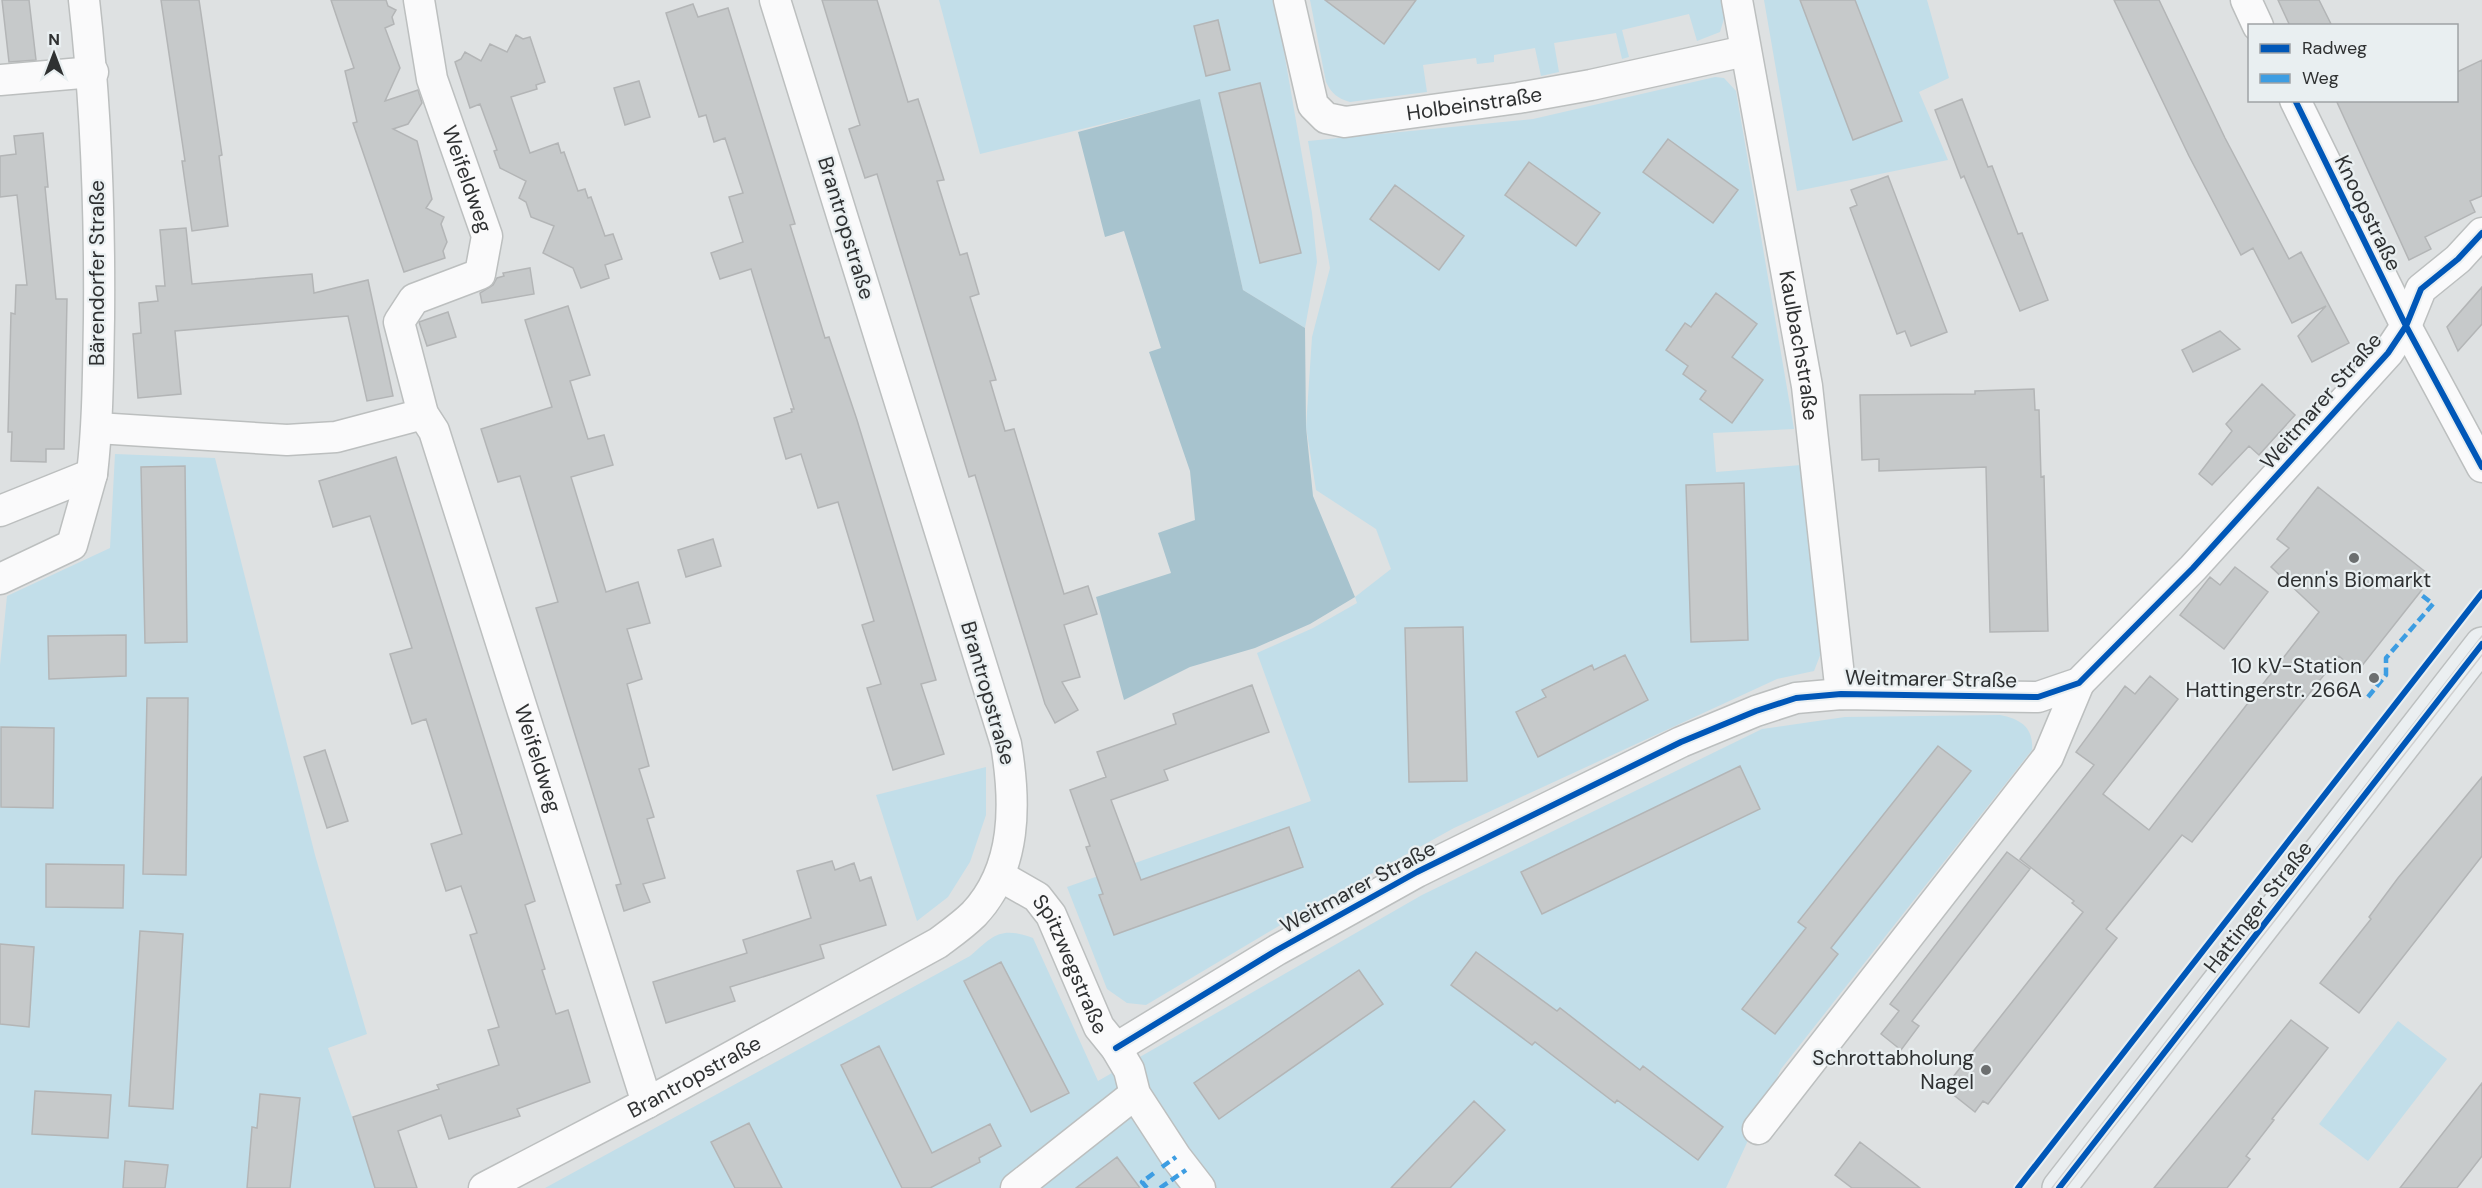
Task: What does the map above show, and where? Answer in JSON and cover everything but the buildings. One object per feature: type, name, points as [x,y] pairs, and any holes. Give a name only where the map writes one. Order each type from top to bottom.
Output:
[{"type":"main road","name":"Hattinger Straße","points":[[2059,1188],[2482,644]]},
{"type":"street","name":"Bärendorfer Straße","points":[[0,579],[72,545],[92,474],[97,428],[100,232],[93,72],[84,0]]},
{"type":"street","name":"Weifeldweg","points":[[420,0],[432,79],[488,236],[480,274],[414,299],[399,322],[423,414],[434,431],[647,1103]]},
{"type":"street","name":"Brantropstraße","points":[[484,1188],[647,1103],[938,943],[974,914],[1000,876],[1012,819],[1013,782],[1006,744],[775,0]]},
{"type":"street","name":"Holbeinstraße","points":[[1289,0],[1314,105],[1326,118],[1345,122],[1518,98],[1591,85],[1746,51]]},
{"type":"street","name":"Kaulbachstraße","points":[[1737,0],[1807,386],[1841,694]]},
{"type":"street","points":[[2246,0],[2257,24]]},
{"type":"street","points":[[0,80],[93,72]]},
{"type":"street","name":"Knoopstraße","points":[[2296,102],[2406,326],[2482,467]]},
{"type":"street","name":"Weitmarer Straße","points":[[1758,1129],[2048,757],[2079,683],[2208,551],[2388,353],[2406,326],[2421,289],[2457,259],[2482,233]]},
{"type":"street","points":[[97,428],[287,440],[336,437],[423,414]]},
{"type":"street","points":[[0,511],[92,474]]},
{"type":"street","name":"Weitmarer Straße","points":[[1116,1048],[1277,950],[1417,872],[1682,742],[1756,711],[1796,698],[1841,694],[2038,697],[2079,683]]},
{"type":"street","name":"Spitzwegstraße","points":[[1000,876],[1037,897],[1051,915],[1099,1027],[1116,1048],[1129,1070],[1135,1094],[1176,1157],[1200,1188]]},
{"type":"street","points":[[1016,1188],[1135,1094]]},
{"type":"shaded area","points":[[939,0],[1275,0],[1312,213],[1317,262],[1305,328],[1243,290],[1200,100],[980,154]]},
{"type":"shaded area","points":[[1310,0],[1724,0],[1726,12],[1720,32],[1697,41],[1689,14],[1622,30],[1629,57],[1622,59],[1616,33],[1554,43],[1559,72],[1541,76],[1535,48],[1494,55],[1494,62],[1477,64],[1476,58],[1423,65],[1427,92],[1350,102],[1335,95],[1326,82]]},
{"type":"shaded area","points":[[1764,0],[1927,0],[1949,78],[1919,92],[1948,160],[1797,191]]},
{"type":"shaded area","points":[[1715,77],[1724,78],[1736,91],[1794,429],[1713,433],[1716,472],[1801,465],[1821,653],[1814,671],[1777,679],[1454,828],[1304,911],[1146,1005],[1127,1003],[1107,989],[1067,887],[1311,801],[1257,653],[1313,628],[1357,603],[1355,597],[1391,569],[1376,529],[1316,490],[1306,427],[1312,337],[1330,268],[1308,141],[1533,119]]},
{"type":"shaded area","points":[[1200,99],[1243,290],[1305,328],[1306,427],[1313,496],[1355,597],[1310,624],[1255,648],[1190,667],[1124,700],[1096,597],[1171,573],[1158,533],[1195,520],[1190,471],[1149,352],[1161,348],[1124,231],[1105,237],[1078,132]]},
{"type":"shaded area","points":[[115,454],[215,458],[315,855],[367,1034],[328,1048],[377,1188],[0,1188],[0,665],[7,596],[110,548]]},
{"type":"shaded area","points":[[2000,715],[2024,725],[2031,735],[2032,750],[1781,1069],[1726,1188],[545,1188],[970,956],[998,935],[1013,933],[1033,938],[1098,1081],[1422,895],[1762,729],[1845,717]]},
{"type":"shaded area","points":[[986,767],[986,815],[970,862],[948,897],[917,921],[876,795]]},
{"type":"shaded area","points":[[2398,1021],[2447,1059],[2368,1161],[2319,1124]]},
{"type":"tram line","points":[[2052,1188],[2482,636]]},
{"type":"tram line","points":[[2066,1188],[2482,655]]},
{"type":"marked path","points":[[2368,697],[2386,675],[2386,658],[2433,604],[2419,593]]},
{"type":"marked path","points":[[1162,1167],[1176,1157]]},
{"type":"marked path","points":[[1160,1188],[1186,1170]]},
{"type":"marked path","points":[[1147,1188],[1142,1182],[1154,1173]]},
{"type":"cycle path","points":[[2296,102],[2406,326],[2482,467]]},
{"type":"cycle path","points":[[1116,1048],[1277,950],[1417,872],[1681,742],[1756,711],[1796,698],[1841,694],[2038,697],[2079,683],[2193,568],[2388,353],[2406,326],[2421,289],[2458,259],[2482,233]]},
{"type":"cycle path","points":[[2018,1188],[2482,593]]},
{"type":"cycle path","points":[[2059,1188],[2482,644]]},
{"type":"place","name":"denn's Biomarkt","points":[[2354,558]]},
{"type":"place","name":"10 kV-Station Hattingerstr. 266A","points":[[2374,678]]},
{"type":"place","name":"Schrottabholung Nagel","points":[[1986,1070]]}]
